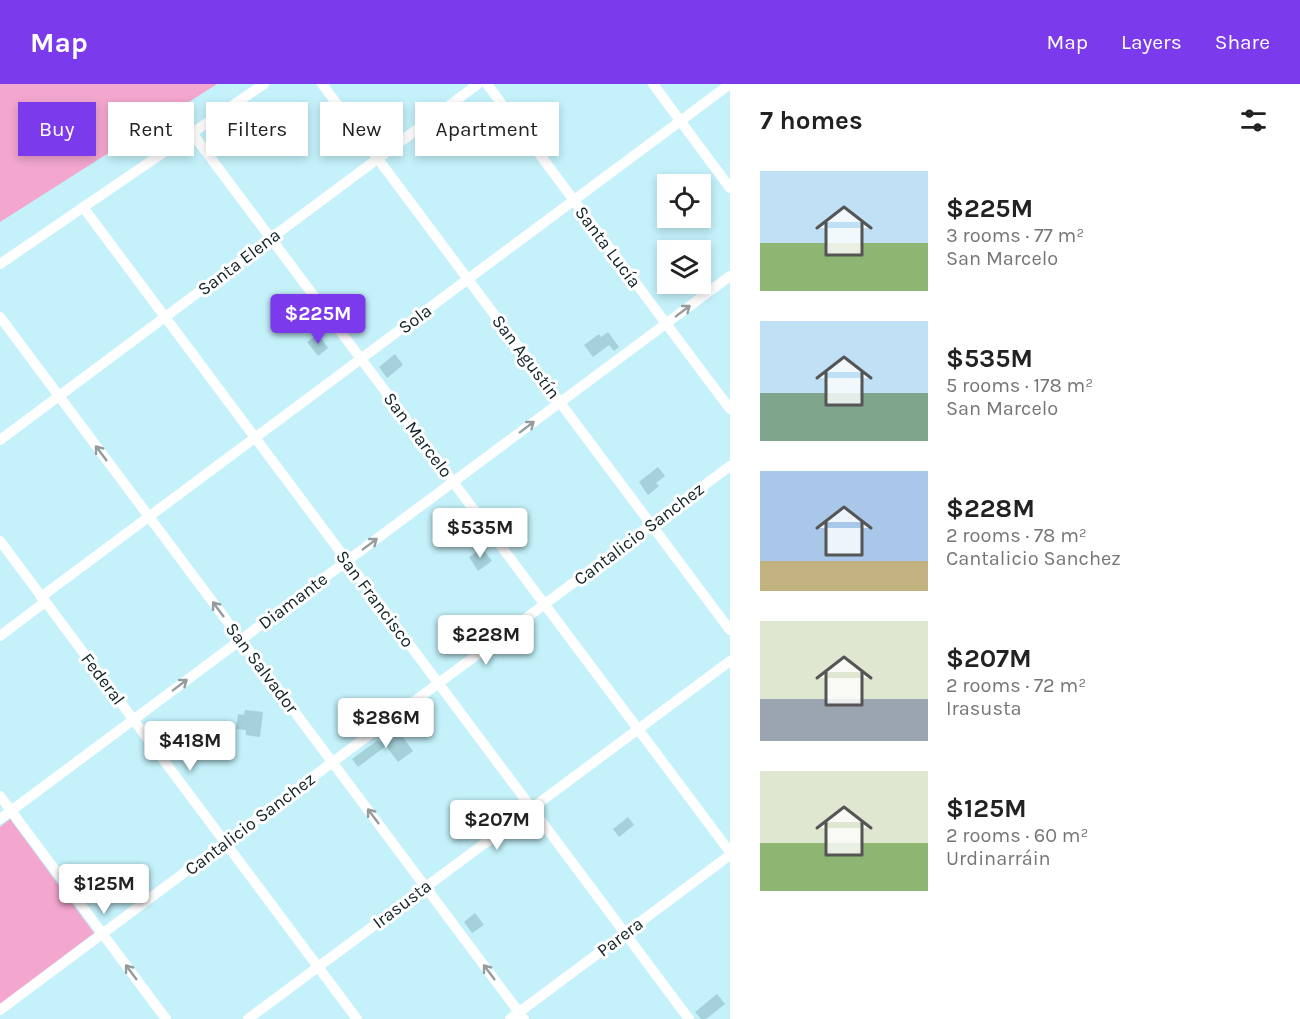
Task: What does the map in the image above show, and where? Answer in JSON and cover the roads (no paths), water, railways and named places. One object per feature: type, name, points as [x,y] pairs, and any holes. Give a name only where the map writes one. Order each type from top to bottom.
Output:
[{"type":"street","points":[[194,132],[264,84]]},
{"type":"street","name":"San Agustín","points":[[322,84],[730,630]]},
{"type":"street","name":"Santa Elena","points":[[0,440],[478,84]]},
{"type":"street","name":"Santa Lucía","points":[[487,84],[730,409]]},
{"type":"street","points":[[653,84],[730,188]]},
{"type":"street","name":"Sola","points":[[0,636],[149,517],[730,84]]},
{"type":"street","name":"San Marcelo","points":[[194,136],[730,854]]},
{"type":"street","points":[[0,264],[158,156]]},
{"type":"street","name":"San Francisco","points":[[83,207],[689,1019]]},
{"type":"street","name":"Diamante","points":[[0,819],[730,276]]},
{"type":"street","name":"San Salvador","points":[[0,317],[426,887],[518,1017]]},
{"type":"street","name":"Cantalicio Sanchez","points":[[0,1010],[730,466]]},
{"type":"street","name":"Federal","points":[[0,542],[357,1019]]},
{"type":"street","name":"Irasusta","points":[[248,1019],[730,661]]},
{"type":"street","points":[[0,796],[166,1019]]},
{"type":"street","name":"Parera","points":[[518,1017],[730,854]]}]
